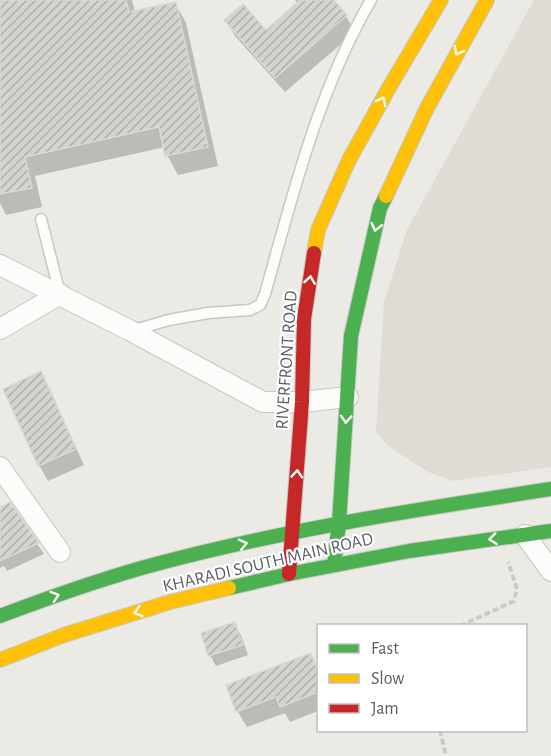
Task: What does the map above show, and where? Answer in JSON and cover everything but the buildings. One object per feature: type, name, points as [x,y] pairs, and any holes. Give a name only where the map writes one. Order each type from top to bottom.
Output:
[{"type":"street","name":"RIVERFRONT ROAD","points":[[289,574],[302,402],[304,319],[318,230],[349,160],[441,0]]},
{"type":"street","points":[[333,565],[339,523],[351,336],[380,208],[427,108],[487,0]]},
{"type":"street","points":[[0,265],[60,294],[263,402],[302,402],[348,397]]},
{"type":"street","points":[[0,329],[60,294]]},
{"type":"street","points":[[0,467],[60,552]]},
{"type":"street","name":"KHARADI SOUTH MAIN ROAD","points":[[0,616],[51,597],[160,563],[339,523],[551,489]]},
{"type":"street","name":"KHARADI SOUTH MAIN ROAD","points":[[0,660],[64,635],[170,602],[289,574],[409,550],[551,531]]},
{"type":"street","points":[[525,535],[551,571]]},
{"type":"lane","points":[[131,331],[169,320],[208,313],[250,310],[260,305],[317,118],[342,56],[371,0]]},
{"type":"lane","points":[[41,219],[60,294]]},
{"type":"path","points":[[464,624],[514,601],[517,589],[501,538]]},
{"type":"path","points":[[440,732],[446,756]]},
{"type":"shaded area","points":[[534,0],[551,0],[551,467],[453,481],[428,472],[388,446],[376,432],[384,302],[407,230]]},
{"type":"traffic: fast","points":[[334,565],[339,523],[351,336],[380,208],[386,196]]},
{"type":"traffic: fast","points":[[0,616],[120,574],[208,551],[355,521],[551,489]]},
{"type":"traffic: fast","points":[[229,588],[409,551],[551,531]]},
{"type":"traffic: slow","points":[[314,253],[318,230],[349,160],[441,0]]},
{"type":"traffic: slow","points":[[386,196],[427,108],[487,0]]},
{"type":"traffic: slow","points":[[0,660],[64,635],[170,602],[229,588]]},
{"type":"traffic: jam","points":[[289,574],[302,402],[304,319],[314,253]]}]
